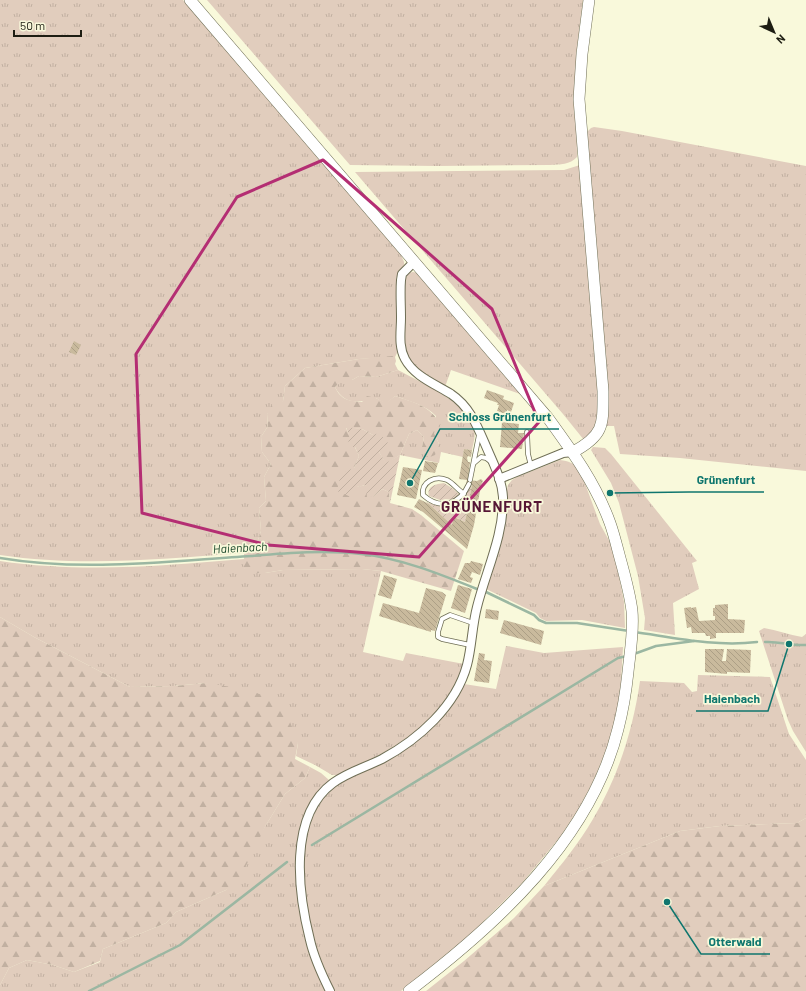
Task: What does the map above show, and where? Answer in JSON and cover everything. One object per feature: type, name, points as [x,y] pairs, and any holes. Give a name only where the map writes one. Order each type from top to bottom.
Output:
[{"type":"street","points":[[190,0],[548,418],[573,452],[592,483],[610,523],[625,575],[632,612],[632,626],[622,712],[614,745],[586,808],[536,876],[492,922],[409,991]]},
{"type":"street","points":[[499,479],[563,453],[573,452],[589,443],[597,435],[601,428],[603,391],[580,99],[582,54],[589,0]]},
{"type":"street","points":[[330,991],[310,942],[300,881],[299,861],[301,846],[312,809],[324,791],[335,782],[397,750],[425,728],[440,714],[451,700],[467,664],[473,623],[500,528],[503,496],[494,464],[480,431],[471,415],[459,400],[415,371],[406,361],[403,354],[401,336],[401,280],[402,274],[414,262]]},
{"type":"lane","points":[[464,494],[446,480],[439,478],[429,480],[424,485],[422,490],[423,495],[427,499],[432,502],[444,504],[450,503],[464,494],[470,482],[480,431]]},
{"type":"lane","points":[[527,432],[528,454],[531,467]]},
{"type":"lane","points":[[473,463],[481,457],[486,458],[494,464]]},
{"type":"lane","points":[[470,645],[442,639],[438,637],[438,632],[442,619],[450,615],[473,623]]},
{"type":"highlighted area","points":[[323,160],[492,309],[539,422],[419,557],[268,545],[142,513],[136,354],[237,197]]},
{"type":"green space","points":[[0,0],[183,0],[401,255],[404,265],[398,273],[396,279],[397,353],[395,357],[359,359],[305,368],[285,386],[283,401],[267,414],[268,426],[261,437],[262,452],[271,464],[264,477],[266,501],[259,508],[261,531],[257,543],[244,551],[244,553],[122,561],[60,561],[0,555]]},
{"type":"green space","points":[[207,0],[583,0],[576,57],[577,157],[568,163],[550,165],[350,165]]},
{"type":"green space","points":[[594,127],[806,166],[806,471],[680,458],[620,454],[614,426],[607,426],[607,398],[587,132]]},
{"type":"green space","points":[[580,165],[595,345],[599,413],[594,429],[584,440],[355,172],[564,170]]},
{"type":"green space","points":[[413,272],[417,273],[520,394],[451,370],[445,387],[412,363],[409,359],[405,344],[404,310],[405,280],[408,274]]},
{"type":"green space","points":[[395,357],[395,364],[398,370],[376,377],[359,376],[352,380],[342,380],[335,387],[337,391],[346,399],[362,402],[367,396],[376,398],[386,403],[395,396],[427,409],[440,424],[434,433],[439,444],[435,455],[430,457],[425,455],[422,447],[424,437],[417,430],[409,434],[400,455],[386,464],[379,452],[373,435],[362,429],[346,428],[359,456],[354,468],[357,487],[366,485],[374,496],[382,489],[389,492],[390,503],[412,509],[464,551],[451,591],[381,571],[362,569],[283,570],[265,573],[251,573],[244,568],[244,551],[257,543],[261,531],[259,508],[266,501],[264,477],[271,464],[262,452],[261,437],[268,426],[267,414],[273,403],[283,401],[285,386],[305,368],[359,359]]},
{"type":"green space","points":[[398,370],[442,394],[463,410],[470,419],[475,432],[472,450],[464,449],[463,457],[441,452],[439,463],[400,455],[409,434],[417,430],[424,437],[422,447],[439,444],[434,433],[436,416],[422,406],[395,396],[386,404],[376,398],[363,401],[347,400],[335,387],[342,379],[352,380],[359,376],[376,377]]},
{"type":"green space","points":[[346,427],[362,429],[373,435],[379,433],[388,443],[379,452],[386,463],[400,455],[390,503],[389,492],[382,489],[374,496],[367,498],[366,485],[357,487],[351,497],[337,491],[341,473],[354,468],[359,456],[355,447],[346,447],[350,438]]},
{"type":"green space","points":[[593,447],[605,448],[611,454],[697,561],[692,563],[699,589],[673,603],[675,635],[644,630],[645,618],[638,576],[619,503],[611,483],[591,450]]},
{"type":"green space","points":[[560,460],[571,463],[580,470],[600,524],[611,544],[624,602],[625,628],[582,620],[546,621],[540,618],[536,613],[486,589],[508,485],[517,477]]},
{"type":"green space","points":[[444,483],[459,494],[454,499],[440,500],[429,496],[428,493],[432,486]]},
{"type":"green space","points":[[472,485],[465,522],[455,517],[452,525],[425,502],[443,506],[454,504],[464,496]]},
{"type":"green space","points":[[244,559],[244,568],[265,573],[283,570],[362,569],[381,571],[363,652],[403,661],[406,653],[464,664],[457,684],[447,700],[435,714],[406,739],[372,759],[339,775],[332,775],[296,756],[298,743],[206,683],[173,686],[130,687],[34,637],[0,617],[0,561],[61,567],[122,567]]},
{"type":"green space","points":[[0,617],[34,637],[130,687],[173,686],[206,683],[244,689],[268,697],[287,714],[298,743],[295,759],[310,767],[305,778],[285,794],[266,825],[240,878],[226,890],[176,912],[166,923],[103,949],[100,961],[74,972],[53,965],[27,960],[9,968],[0,985]]},
{"type":"green space","points":[[764,628],[802,637],[806,634],[806,752],[788,720],[759,631]]},
{"type":"green space","points":[[506,646],[544,653],[623,647],[620,699],[613,729],[604,756],[592,784],[578,810],[560,837],[522,883],[470,935],[401,991],[333,991],[313,937],[305,896],[303,874],[304,852],[308,830],[316,811],[327,794],[344,781],[377,766],[405,749],[425,733],[450,707],[464,684],[496,689]]},
{"type":"green space","points":[[698,675],[770,677],[789,734],[806,760],[806,818],[797,823],[720,826],[680,831],[544,886],[582,837],[610,787],[629,735],[640,681],[684,683],[692,692],[697,691]]},
{"type":"green space","points":[[310,767],[321,773],[329,780],[313,799],[307,811],[296,859],[296,879],[302,925],[308,947],[327,991],[0,991],[0,985],[9,968],[27,960],[53,965],[74,972],[100,962],[103,949],[166,923],[176,912],[226,890],[285,794],[305,778]]},
{"type":"green space","points":[[806,818],[806,991],[426,991],[514,918],[544,886],[680,831],[720,826],[797,823]]},
{"type":"building","points":[[74,341],[81,345],[76,355],[69,352]]},
{"type":"building","points":[[487,390],[504,396],[503,399],[514,403],[511,412],[507,410],[506,414],[497,411],[499,405],[497,405],[498,403],[484,398]]},
{"type":"building","points":[[502,422],[519,424],[518,433],[524,433],[522,449],[500,447]]},
{"type":"building","points":[[464,449],[472,450],[471,457],[468,456],[467,458],[468,462],[470,462],[468,480],[477,481],[481,479],[483,481],[474,525],[467,549],[423,512],[414,507],[419,499],[429,504],[452,525],[454,517],[465,522],[472,485],[466,483],[467,480],[459,479]]},
{"type":"building","points":[[425,461],[438,463],[435,473],[423,471]]},
{"type":"building","points":[[403,467],[422,470],[416,499],[397,495]]},
{"type":"building","points":[[471,561],[483,564],[480,575],[472,572],[470,577],[473,578],[471,583],[458,579],[465,563],[470,563]]},
{"type":"building","points":[[384,575],[397,579],[391,599],[378,595]]},
{"type":"building","points":[[458,585],[472,589],[465,613],[451,608]]},
{"type":"building","points":[[426,588],[442,592],[446,595],[435,631],[431,630],[431,632],[379,616],[383,603],[419,613]]},
{"type":"building","points":[[728,604],[728,619],[745,620],[744,633],[716,633],[716,638],[710,639],[710,636],[706,636],[705,633],[692,633],[691,627],[687,628],[684,608],[696,607],[699,621],[715,620],[715,616],[713,616],[713,608],[715,608],[715,605]]},
{"type":"building","points":[[486,609],[499,611],[498,620],[485,618]]},
{"type":"building","points":[[504,620],[544,631],[541,645],[500,633]]},
{"type":"building","points":[[705,649],[724,649],[722,661],[726,661],[727,649],[751,650],[750,673],[727,672],[727,674],[705,672]]},
{"type":"building","points":[[479,653],[485,654],[484,660],[492,661],[489,683],[474,681]]},
{"type":"waterway","name":"Haienbach","points":[[0,558],[31,562],[94,565],[157,563],[292,553],[347,553],[376,556],[405,563],[434,572],[477,589]]},
{"type":"waterway","name":"Haienbach","points":[[486,592],[534,615],[539,620],[546,623],[577,623],[629,631]]},
{"type":"waterway","name":"Haienbach","points":[[635,632],[711,643],[757,642]]},
{"type":"waterway","points":[[634,654],[656,646],[694,641]]},
{"type":"waterway","name":"Haienbach","points":[[765,642],[806,645]]},
{"type":"waterway","points":[[312,845],[618,658],[627,656]]},
{"type":"waterway","points":[[89,991],[180,945],[287,862]]},
{"type":"place","name":"Schloss Grünenfurt","points":[[410,483]]},
{"type":"place","name":"Grünenfurt","points":[[610,493]]},
{"type":"place","name":"Haienbach","points":[[789,644]]},
{"type":"place","name":"Otterwald","points":[[667,902]]},
{"type":"district","name":"GRÜNENFURT","points":[[492,506]]}]
